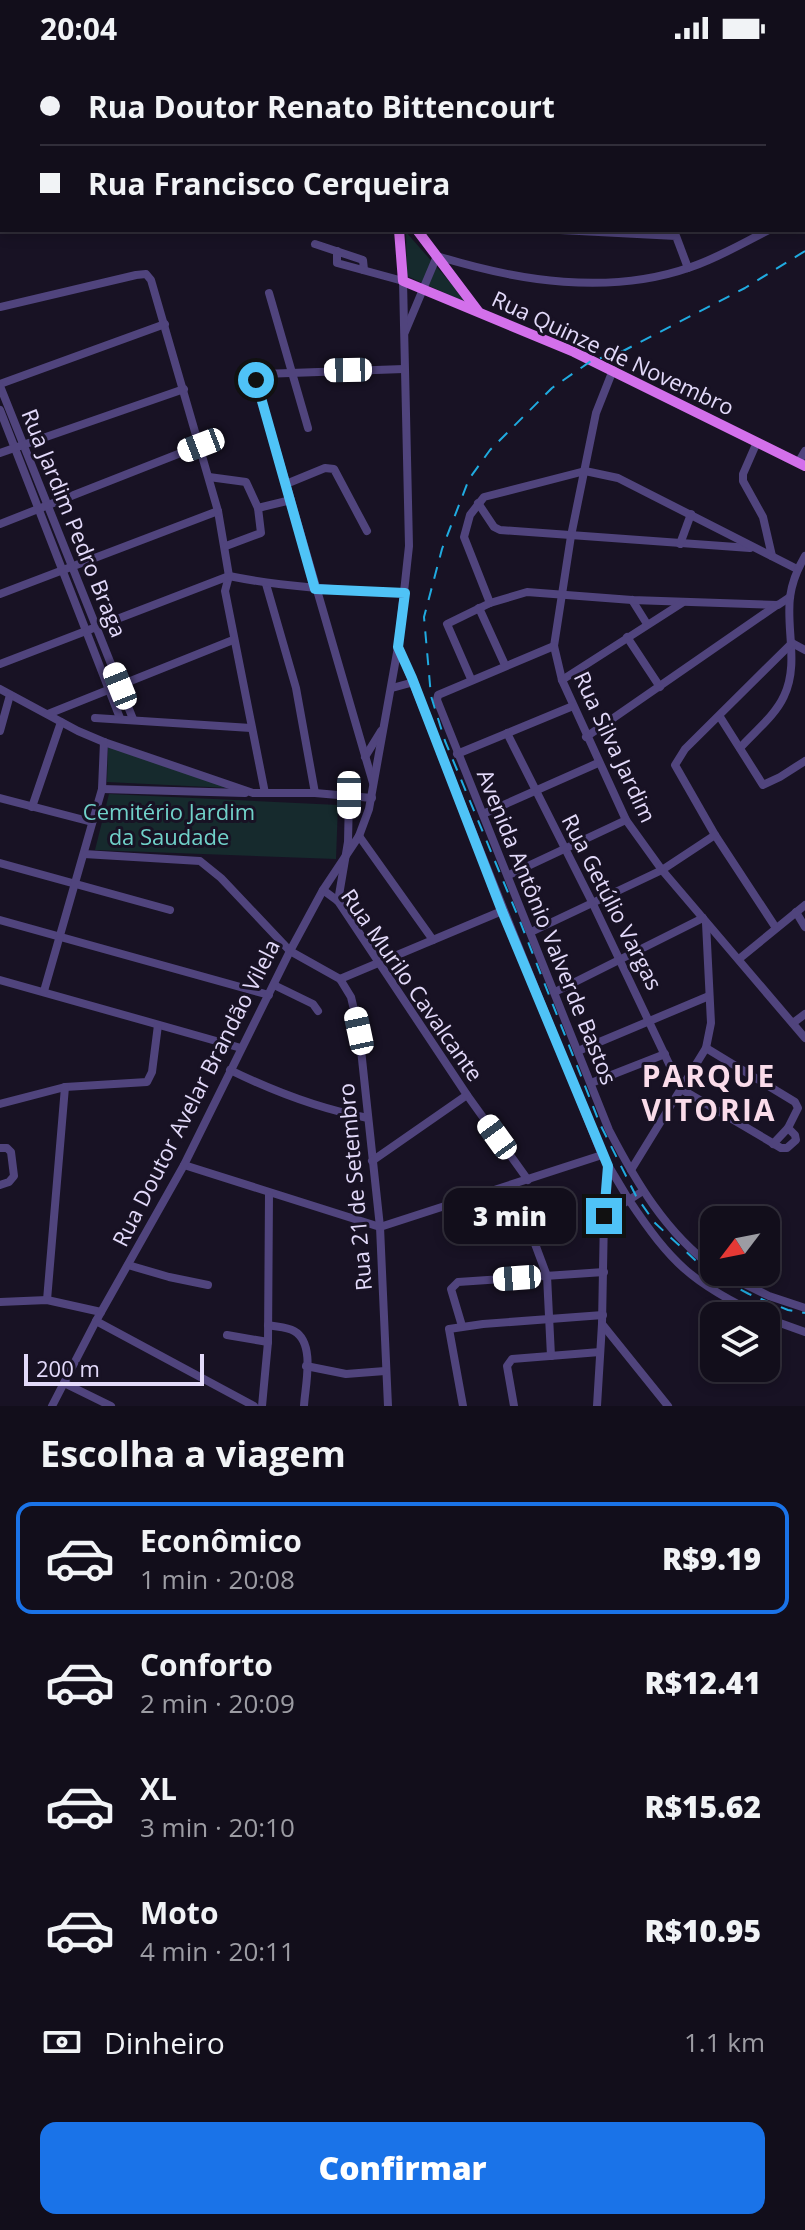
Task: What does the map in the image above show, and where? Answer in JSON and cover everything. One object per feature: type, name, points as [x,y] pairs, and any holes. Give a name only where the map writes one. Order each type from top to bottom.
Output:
[{"type":"main road","points":[[400,232],[403,281]]},
{"type":"main road","points":[[417,232],[479,313]]},
{"type":"main road","name":"Rua Quinze de Novembro","points":[[403,281],[613,370],[802,465]]},
{"type":"street","points":[[599,232],[676,236],[688,268]]},
{"type":"street","points":[[742,232],[744,242]]},
{"type":"street","points":[[402,337],[437,256],[517,277],[616,281],[688,268],[765,232]]},
{"type":"street","points":[[315,244],[337,251],[337,263],[403,281]]},
{"type":"street","points":[[0,307],[142,274],[151,280],[201,445],[226,546],[229,576],[225,591],[265,793]]},
{"type":"street","name":"Rua Doutor Avelar Brandão Vilela","points":[[52,1406],[184,1165],[290,951],[323,890],[359,836],[372,798],[392,688],[409,546],[403,281]]},
{"type":"street","points":[[269,293],[308,428]]},
{"type":"street","points":[[0,385],[165,324]]},
{"type":"street","points":[[374,787],[256,380],[262,374],[292,371],[404,369]]},
{"type":"street","name":"Rua Silva Jardim","points":[[613,370],[596,413],[571,536],[554,646],[562,680],[626,820],[662,870],[805,1038]]},
{"type":"street","name":"Rua Jardim Pedro Braga","points":[[0,385],[38,509],[61,569],[120,686],[133,719]]},
{"type":"street","points":[[0,453],[184,389]]},
{"type":"street","name":"Rua Jardim Pedro Braga","points":[[0,410],[48,505],[72,565],[120,718]]},
{"type":"street","points":[[757,442],[743,481],[763,517],[772,556]]},
{"type":"street","points":[[0,524],[201,445]]},
{"type":"street","points":[[802,465],[805,451]]},
{"type":"street","points":[[286,484],[325,468],[334,469],[367,531]]},
{"type":"street","points":[[490,603],[464,537],[470,515],[478,503],[487,496],[585,471],[618,478],[797,569]]},
{"type":"street","points":[[209,477],[246,482],[258,508],[261,533],[226,546]]},
{"type":"street","points":[[258,508],[291,500]]},
{"type":"street","points":[[478,503],[494,527],[500,530],[755,548]]},
{"type":"street","points":[[0,594],[218,511]]},
{"type":"street","points":[[680,544],[691,514]]},
{"type":"street","points":[[740,748],[783,699],[790,675],[790,597],[797,569],[805,556]]},
{"type":"street","points":[[0,664],[229,576],[315,589],[405,593]]},
{"type":"street","points":[[266,584],[296,688],[315,793]]},
{"type":"street","points":[[554,646],[471,679],[447,627],[450,621],[490,603],[527,592],[632,600],[778,605]]},
{"type":"street","points":[[586,737],[790,597]]},
{"type":"street","points":[[632,600],[647,624]]},
{"type":"street","points":[[562,680],[683,602]]},
{"type":"street","points":[[479,608],[505,665]]},
{"type":"street","points":[[627,637],[660,687]]},
{"type":"street","points":[[48,714],[233,640]]},
{"type":"street","points":[[792,643],[805,650]]},
{"type":"street","points":[[776,928],[715,835],[675,765],[685,749],[792,643]]},
{"type":"street","name":"Avenida Antônio Valverde Bastos","points":[[398,647],[602,1155],[654,1238],[686,1272],[707,1288],[735,1302]]},
{"type":"street","name":"Avenida Antônio Valverde Bastos","points":[[471,679],[438,695],[437,700],[457,754],[509,875],[609,1130],[643,1191],[667,1224],[700,1257]]},
{"type":"street","points":[[392,688],[414,682]]},
{"type":"street","points":[[0,689],[104,742],[253,793]]},
{"type":"street","points":[[0,731],[10,695]]},
{"type":"street","points":[[457,754],[573,706]]},
{"type":"street","points":[[720,717],[763,785],[805,761]]},
{"type":"street","points":[[95,718],[251,728]]},
{"type":"street","points":[[32,807],[61,722]]},
{"type":"street","points":[[365,757],[384,727]]},
{"type":"street","name":"Rua Getúlio Vargas","points":[[507,733],[621,960],[681,1089]]},
{"type":"street","points":[[44,991],[102,789],[104,742]]},
{"type":"street","points":[[483,814],[598,763]]},
{"type":"street","points":[[102,789],[315,793],[372,798]]},
{"type":"street","points":[[338,901],[346,853],[349,795]]},
{"type":"street","points":[[0,798],[92,822]]},
{"type":"street","points":[[509,875],[626,820]]},
{"type":"street","points":[[531,932],[662,870],[715,835]]},
{"type":"street","points":[[359,836],[433,940]]},
{"type":"street","points":[[84,854],[200,861],[221,878],[290,951],[340,979],[502,911]]},
{"type":"street","points":[[0,863],[170,910]]},
{"type":"street","name":"Rua Murilo Cavalcante","points":[[323,890],[338,901],[467,1095],[528,1180]]},
{"type":"street","points":[[739,959],[805,905]]},
{"type":"street","points":[[796,912],[805,927]]},
{"type":"street","points":[[0,920],[269,995]]},
{"type":"street","points":[[555,992],[704,920],[711,1023],[706,1048],[631,1170]]},
{"type":"street","name":"Rua 21 de Setembro","points":[[340,979],[351,997],[357,1021],[368,1118],[380,1227],[388,1406]]},
{"type":"street","points":[[0,980],[241,1048]]},
{"type":"street","points":[[274,985],[313,1004],[318,1011]]},
{"type":"street","points":[[578,1051],[709,996]]},
{"type":"street","points":[[793,1023],[805,1014]]},
{"type":"street","points":[[0,1104],[65,1087],[143,1083],[150,1079],[152,1072],[158,1025]]},
{"type":"street","points":[[706,1048],[795,1102],[798,1108],[788,1128],[773,1144]]},
{"type":"street","points":[[591,1083],[665,1054]]},
{"type":"street","points":[[230,1070],[294,1099],[337,1113],[368,1118]]},
{"type":"street","points":[[47,1300],[65,1087]]},
{"type":"street","points":[[681,1089],[784,1149],[796,1140],[788,1128]]},
{"type":"street","points":[[372,1161],[467,1095]]},
{"type":"street","points":[[0,1148],[11,1152],[14,1176],[0,1185]]},
{"type":"street","points":[[184,1165],[380,1227],[602,1155]]},
{"type":"street","points":[[597,1406],[608,1166]]},
{"type":"street","points":[[513,1185],[547,1276],[551,1356]]},
{"type":"street","points":[[604,1216],[643,1191]]},
{"type":"street","points":[[262,1406],[268,1342],[269,1193]]},
{"type":"street","points":[[128,1265],[208,1285]]},
{"type":"street","points":[[462,1326],[451,1295],[453,1284],[604,1272]]},
{"type":"street","points":[[749,1286],[805,1308]]},
{"type":"street","points":[[0,1302],[47,1300],[101,1312]]},
{"type":"street","points":[[463,1406],[449,1329],[549,1319],[603,1319]]},
{"type":"street","points":[[603,1319],[668,1406]]},
{"type":"street","points":[[96,1321],[254,1406]]},
{"type":"street","name":"Avenida Antônio Valverde Bastos","points":[[780,1323],[805,1332]]},
{"type":"street","points":[[268,1325],[293,1330],[306,1348],[304,1406]]},
{"type":"street","points":[[227,1335],[268,1342]]},
{"type":"street","points":[[514,1406],[507,1366],[512,1359],[600,1352]]},
{"type":"street","points":[[306,1366],[346,1374],[385,1371]]},
{"type":"street","points":[[64,1383],[111,1406]]},
{"type":"green space","points":[[406,232],[463,297],[463,301],[407,276]]},
{"type":"green space","points":[[108,746],[229,788],[107,782]]},
{"type":"green space","name":"Cemitério Jardim da Saudade","points":[[109,794],[338,805],[336,859],[95,850]]},
{"type":"railway","points":[[805,251],[745,288],[623,351],[591,361],[552,388],[490,450],[469,479],[442,549],[424,617],[431,696],[445,741],[600,1124],[636,1196],[655,1223],[708,1272],[749,1294],[788,1310],[805,1313]]},
{"type":"district","name":"PARQUE VITORIA","points":[[709,1094]]},
{"type":"route","points":[[256,380],[315,589],[405,593],[398,647],[513,938],[608,1166],[604,1216]]}]
